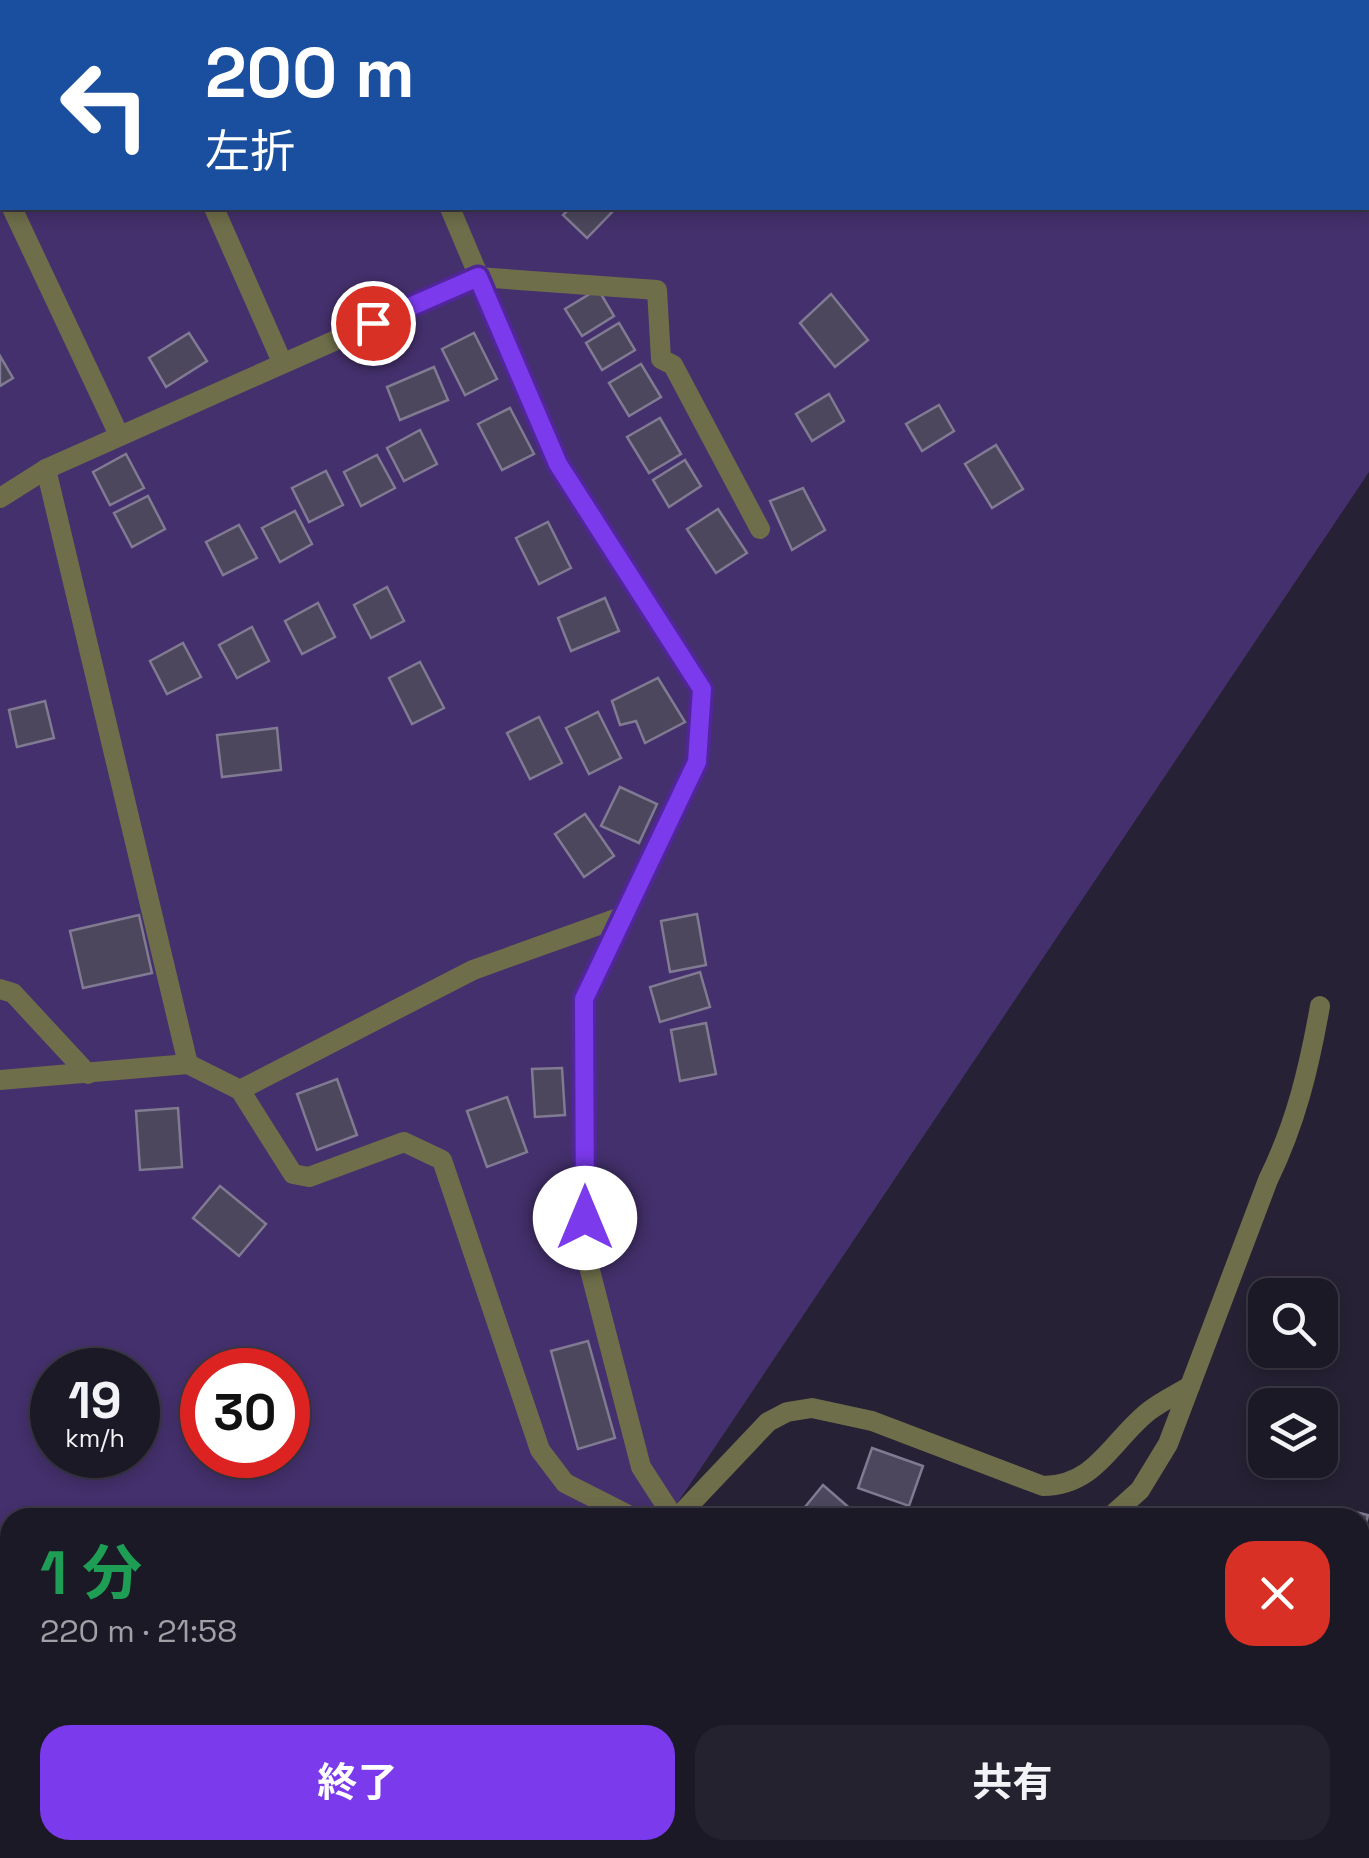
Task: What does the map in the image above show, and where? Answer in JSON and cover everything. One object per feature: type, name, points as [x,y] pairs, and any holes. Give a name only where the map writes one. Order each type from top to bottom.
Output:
[{"type":"street","points":[[13,210],[119,436]]},
{"type":"street","points":[[215,210],[282,362]]},
{"type":"street","points":[[451,210],[558,464],[702,689],[697,762],[584,999],[586,1255],[641,1467],[668,1508]]},
{"type":"street","points":[[0,498],[46,469],[478,277],[656,290],[661,358],[673,365],[760,529]]},
{"type":"street","points":[[46,469],[188,1064]]},
{"type":"street","points":[[240,1090],[474,970],[621,917]]},
{"type":"street","points":[[0,989],[14,992],[88,1074]]},
{"type":"street","points":[[1120,1508],[1140,1490],[1168,1444],[1268,1180],[1288,1139],[1306,1085],[1320,1006]]},
{"type":"street","points":[[0,1080],[188,1064],[240,1090],[293,1174],[309,1177],[404,1142],[442,1160],[540,1450],[565,1482],[615,1508]]},
{"type":"street","points":[[685,1508],[768,1422],[786,1412],[812,1408],[872,1421],[1043,1486],[1066,1486],[1094,1469],[1148,1412],[1190,1386]]},
{"type":"shaded area","points":[[0,210],[1369,210],[1369,472],[674,1508],[0,1508]]},
{"type":"building","points":[[568,210],[614,210],[587,238],[563,215]]},
{"type":"building","points":[[598,289],[614,316],[582,336],[565,309]]},
{"type":"building","points":[[831,294],[868,340],[835,367],[800,323]]},
{"type":"building","points":[[619,323],[635,350],[602,370],[586,343]]},
{"type":"building","points":[[189,333],[207,361],[166,387],[149,358]]},
{"type":"building","points":[[474,333],[497,379],[465,395],[442,349]]},
{"type":"building","points":[[0,356],[13,378],[0,386]]},
{"type":"building","points":[[641,364],[661,397],[629,416],[609,383]]},
{"type":"building","points":[[434,367],[448,400],[400,420],[387,387]]},
{"type":"building","points":[[829,394],[844,421],[812,441],[796,414]]},
{"type":"building","points":[[939,405],[954,431],[922,451],[906,424]]},
{"type":"building","points":[[510,408],[534,454],[502,470],[478,424]]},
{"type":"building","points":[[660,418],[681,454],[649,473],[627,437]]},
{"type":"building","points":[[420,430],[437,464],[404,481],[387,448]]},
{"type":"building","points":[[996,445],[1023,489],[992,508],[965,464]]},
{"type":"building","points":[[126,454],[144,488],[110,505],[93,472]]},
{"type":"building","points":[[377,455],[395,488],[361,506],[344,472]]},
{"type":"building","points":[[685,460],[701,486],[669,507],[653,480]]},
{"type":"building","points":[[326,471],[343,505],[309,522],[292,488]]},
{"type":"building","points":[[803,488],[825,530],[792,550],[770,501]]},
{"type":"building","points":[[148,496],[165,529],[132,547],[114,513]]},
{"type":"building","points":[[718,509],[747,553],[716,573],[687,529]]},
{"type":"building","points":[[295,511],[312,544],[280,562],[262,528]]},
{"type":"building","points":[[548,522],[571,568],[539,584],[516,538]]},
{"type":"building","points":[[239,525],[257,558],[223,575],[206,542]]},
{"type":"building","points":[[387,587],[404,621],[371,638],[354,605]]},
{"type":"building","points":[[605,598],[619,631],[571,651],[558,618]]},
{"type":"building","points":[[318,603],[335,637],[302,654],[285,621]]},
{"type":"building","points":[[252,627],[269,661],[237,678],[219,645]]},
{"type":"building","points":[[183,643],[201,677],[167,694],[150,661]]},
{"type":"building","points":[[420,662],[444,708],[412,724],[389,678]]},
{"type":"building","points":[[658,678],[685,722],[645,743],[636,721],[620,725],[612,701]]},
{"type":"building","points":[[45,701],[54,738],[17,747],[9,710]]},
{"type":"building","points":[[598,712],[621,758],[589,774],[566,728]]},
{"type":"building","points":[[539,717],[562,763],[530,779],[507,733]]},
{"type":"building","points":[[277,728],[281,770],[222,777],[217,735]]},
{"type":"building","points":[[620,787],[657,804],[639,843],[601,826]]},
{"type":"building","points":[[585,814],[614,856],[584,877],[555,834]]},
{"type":"building","points":[[697,914],[706,965],[670,972],[661,921]]},
{"type":"building","points":[[139,915],[152,973],[83,988],[70,931]]},
{"type":"building","points":[[700,972],[710,1007],[660,1022],[650,987]]},
{"type":"building","points":[[706,1023],[716,1074],[680,1081],[671,1030]]},
{"type":"building","points":[[562,1068],[565,1115],[535,1117],[532,1069]]},
{"type":"building","points":[[337,1079],[357,1135],[317,1150],[297,1094]]},
{"type":"building","points":[[507,1097],[527,1152],[487,1167],[467,1111]]},
{"type":"building","points":[[178,1108],[182,1167],[140,1170],[136,1111]]},
{"type":"building","points":[[220,1186],[266,1224],[239,1256],[193,1218]]},
{"type":"building","points":[[588,1341],[615,1438],[578,1449],[551,1351]]},
{"type":"building","points":[[872,1448],[923,1466],[909,1506],[858,1488]]},
{"type":"building","points":[[823,1485],[849,1508],[804,1508]]},
{"type":"route","points":[[373,323],[478,277],[558,464],[702,689],[697,762],[584,999],[585,1218]]}]
